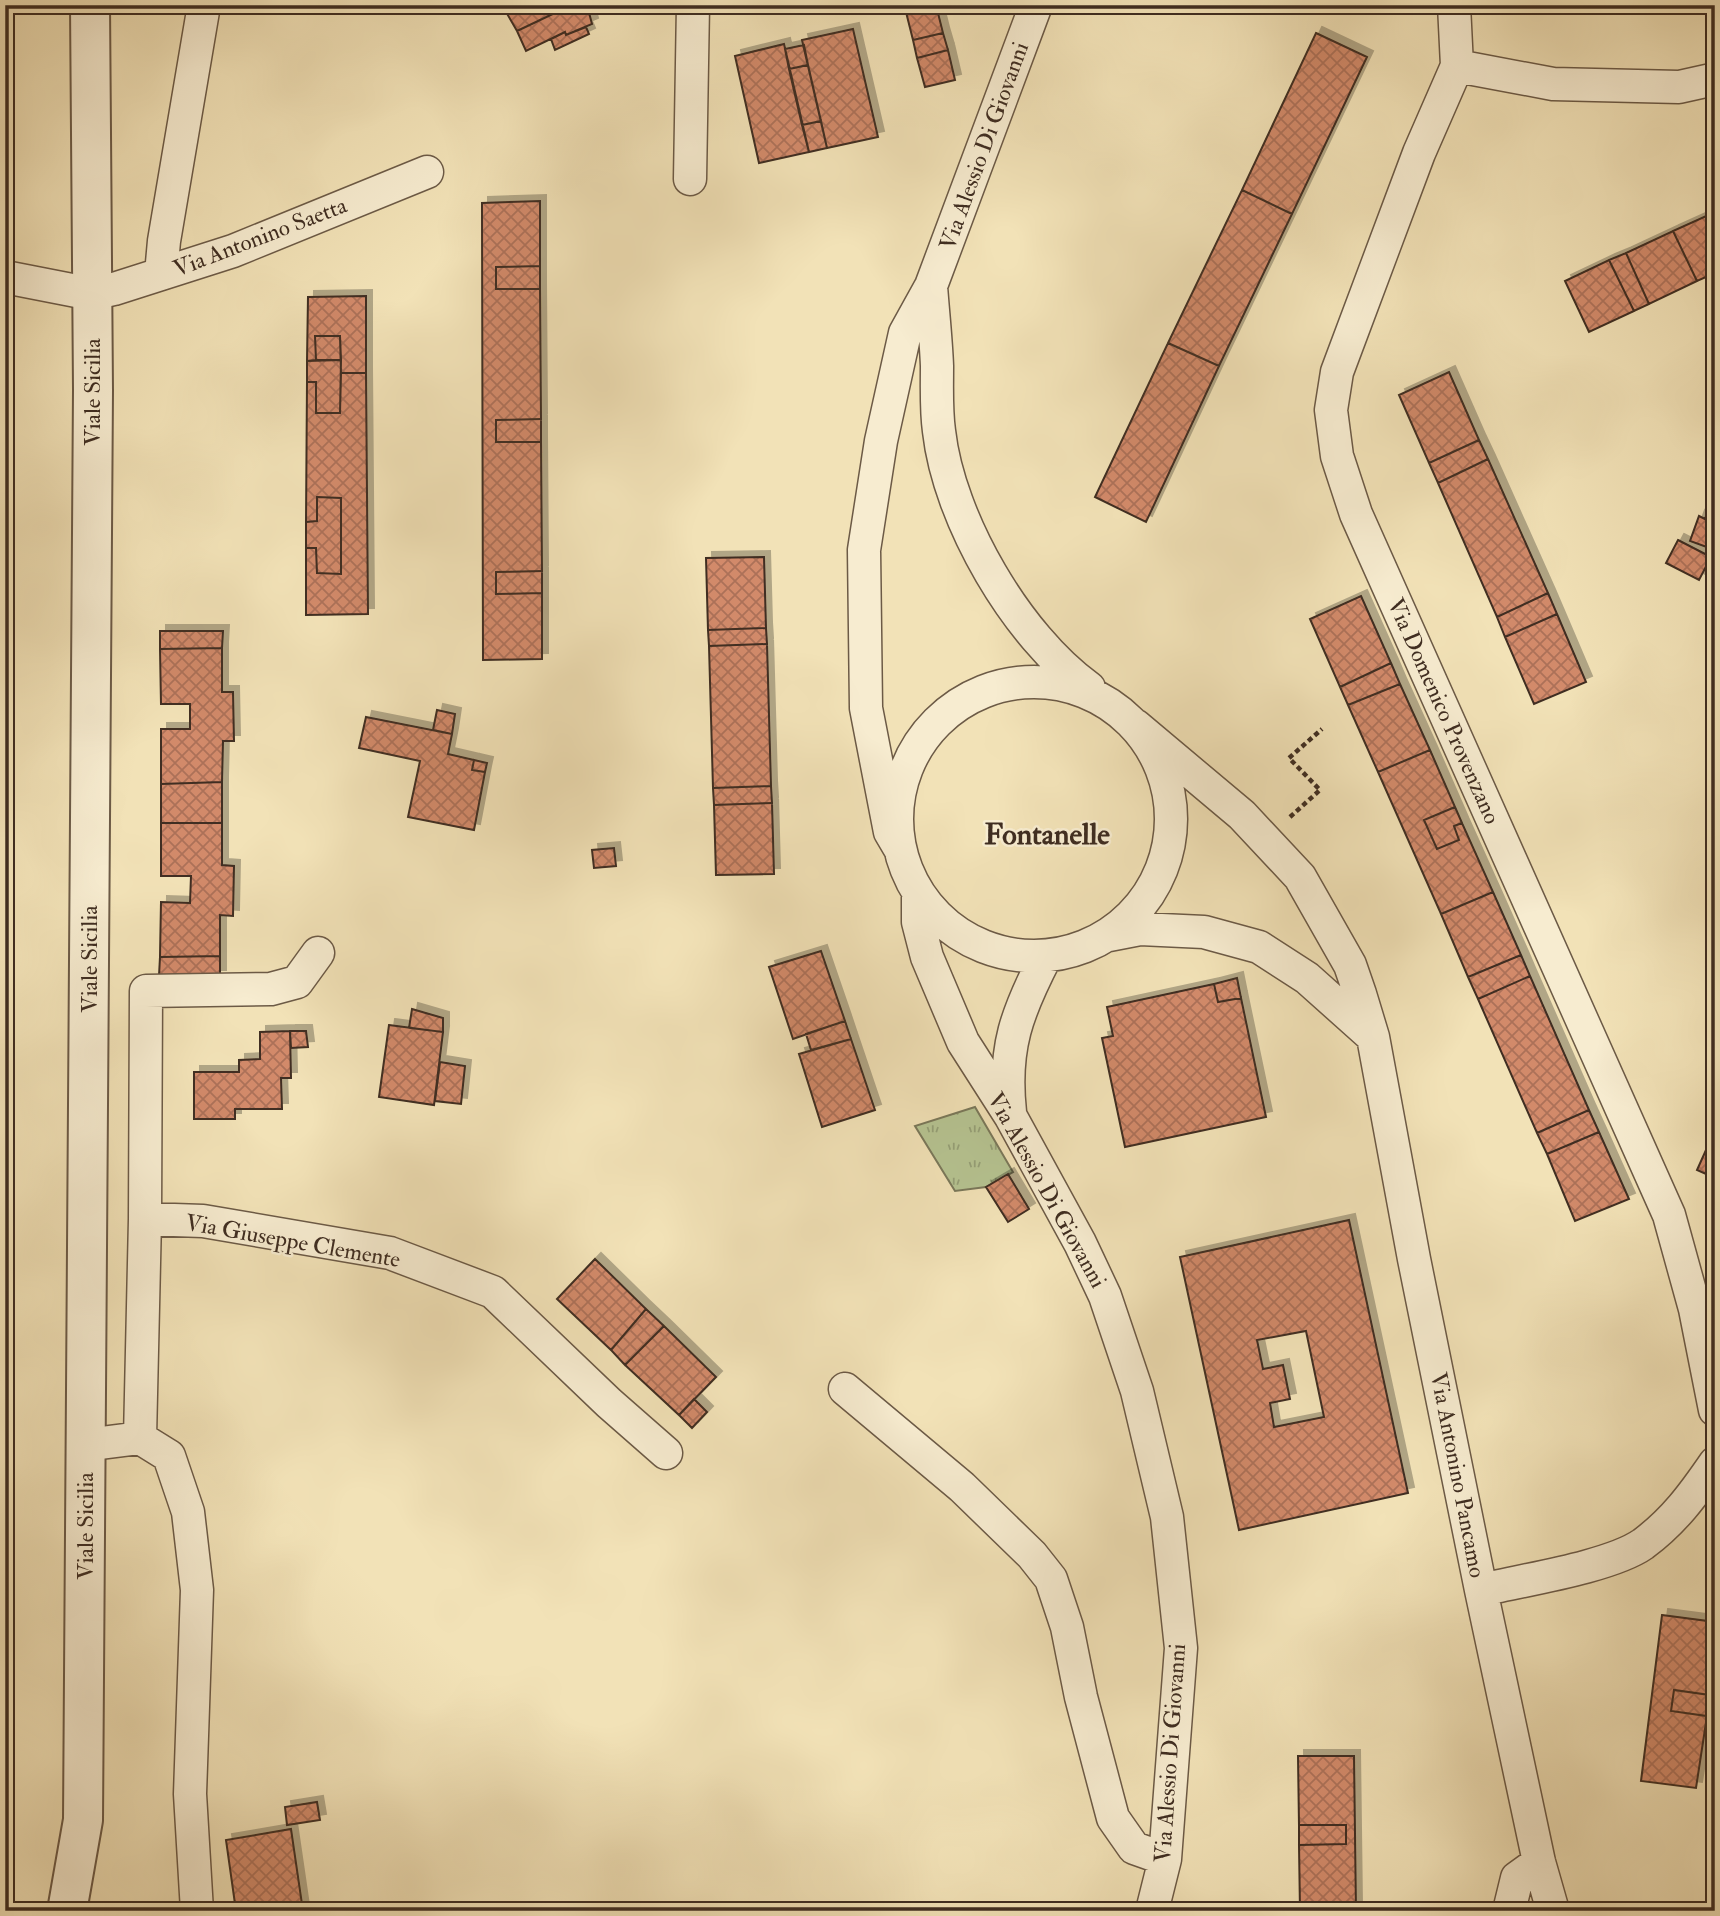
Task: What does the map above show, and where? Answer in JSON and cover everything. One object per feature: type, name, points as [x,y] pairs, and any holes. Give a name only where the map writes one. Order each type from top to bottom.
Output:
[{"type":"street","name":"Viale Sicilia","points":[[67,1911],[83,1820],[92,294],[90,5]]},
{"type":"street","points":[[161,274],[164,241],[204,5]]},
{"type":"street","points":[[690,179],[693,5]]},
{"type":"street","name":"Via Alessio Di Giovanni","points":[[900,849],[890,832],[866,708],[864,550],[881,441],[905,332],[931,286],[1036,5]]},
{"type":"street","name":"Via Domenico Provenzano","points":[[1454,5],[1457,66],[1419,153],[1337,372],[1331,410],[1337,456],[1356,514],[1669,1215],[1695,1309],[1715,1410]]},
{"type":"street","points":[[1457,66],[1566,84],[1679,87],[1715,79]]},
{"type":"street","name":"Via Antonino Saetta","points":[[92,294],[233,251],[427,172]]},
{"type":"street","points":[[5,277],[92,294]]},
{"type":"street","name":"Via Alessio Di Giovanni","points":[[931,286],[939,431],[952,491],[984,563],[1028,629],[1066,671],[1114,705],[1136,726],[1162,767],[1172,814],[1170,847],[1158,880],[1130,919],[1109,935],[1065,953],[1036,957],[988,949],[965,938],[940,919],[918,893],[907,872],[900,849],[897,813],[907,766],[921,740],[955,706],[985,690],[1032,681],[1070,685],[1114,705]]},
{"type":"street","name":"Via Antonino Pancamo","points":[[1136,726],[1232,806],[1267,839],[1300,877],[1350,965],[1373,1037],[1414,1259],[1481,1590],[1539,1862],[1553,1911]]},
{"type":"street","name":"Via Alessio Di Giovanni","points":[[918,893],[918,922],[927,957],[963,1042],[1011,1117],[1080,1243],[1105,1296],[1137,1391],[1167,1517],[1181,1648],[1165,1859],[1152,1911]]},
{"type":"street","points":[[1109,935],[1140,929],[1204,932],[1259,947],[1307,978],[1373,1037]]},
{"type":"street","points":[[140,1437],[146,991],[271,989],[297,982],[318,953]]},
{"type":"street","points":[[1011,1117],[1007,1088],[1013,1030],[1046,956]]},
{"type":"street","name":"Via Giuseppe Clemente","points":[[145,1219],[203,1221],[390,1253],[493,1292],[609,1403],[666,1453]]},
{"type":"street","points":[[845,1389],[962,1487],[1032,1555],[1051,1580],[1067,1627],[1081,1697],[1113,1818],[1134,1848],[1165,1859]]},
{"type":"street","points":[[85,1445],[140,1437],[169,1457],[188,1512],[197,1590],[190,1794],[197,1911]]},
{"type":"street","points":[[1481,1590],[1596,1563],[1642,1545],[1685,1507],[1715,1464]]},
{"type":"street","points":[[1509,1911],[1517,1878],[1539,1862]]},
{"type":"lane","points":[[1593,1911],[1606,1911]]},
{"type":"path","points":[[1267,839],[1320,790],[1289,758],[1322,729]]},
{"type":"green space","points":[[975,1107],[1013,1172],[986,1187],[955,1191],[915,1126]]},
{"type":"building","points":[[502,5],[555,5],[557,12],[517,31]]},
{"type":"building","points":[[587,5],[592,24],[566,35],[565,32],[526,51],[517,31],[557,12],[554,6]]},
{"type":"building","points":[[936,5],[943,33],[913,40],[906,12]]},
{"type":"building","points":[[586,27],[589,34],[555,50],[551,39]]},
{"type":"building","points":[[853,29],[878,137],[827,148],[802,40]]},
{"type":"building","points":[[943,33],[948,50],[917,58],[913,40]]},
{"type":"building","points":[[1316,33],[1367,57],[1292,214],[1242,190]]},
{"type":"building","points":[[784,44],[809,152],[759,163],[735,56]]},
{"type":"building","points":[[804,45],[808,65],[789,69],[785,49]]},
{"type":"building","points":[[948,50],[955,80],[925,87],[917,58]]},
{"type":"building","points":[[808,65],[821,121],[802,125],[789,69]]},
{"type":"building","points":[[821,121],[827,148],[809,152],[802,125]]},
{"type":"building","points":[[1242,190],[1292,214],[1219,366],[1168,343]]},
{"type":"building","points":[[540,201],[540,266],[496,267],[496,289],[540,289],[541,419],[496,420],[496,442],[541,442],[542,571],[496,572],[496,594],[542,593],[542,659],[483,660],[482,203]]},
{"type":"building","points":[[1715,212],[1715,273],[1697,281],[1673,231]]},
{"type":"building","points":[[1673,231],[1697,281],[1649,304],[1626,253]]},
{"type":"building","points":[[1626,253],[1649,304],[1634,311],[1609,260]]},
{"type":"building","points":[[1609,260],[1634,311],[1589,332],[1565,281]]},
{"type":"building","points":[[540,266],[540,289],[496,289],[496,267]]},
{"type":"building","points":[[366,296],[366,373],[341,373],[340,336],[315,336],[316,360],[307,361],[308,297]]},
{"type":"building","points":[[315,336],[340,336],[341,360],[316,360]]},
{"type":"building","points":[[1168,343],[1219,366],[1146,522],[1095,497]]},
{"type":"building","points":[[341,360],[340,413],[316,413],[316,382],[307,382],[307,361]]},
{"type":"building","points":[[1449,372],[1479,440],[1429,463],[1399,395]]},
{"type":"building","points":[[341,373],[366,373],[368,614],[306,615],[306,548],[316,548],[317,573],[341,574],[341,498],[317,497],[317,521],[306,522],[307,382],[316,382],[316,413],[340,413]]},
{"type":"building","points":[[541,419],[541,442],[496,442],[496,420]]},
{"type":"building","points":[[1479,440],[1488,459],[1438,483],[1429,463]]},
{"type":"building","points":[[1488,459],[1548,593],[1497,617],[1438,483]]},
{"type":"building","points":[[1715,492],[1715,550],[1690,541],[1699,516],[1705,519]]},
{"type":"building","points":[[317,497],[341,498],[341,574],[317,573],[316,548],[306,548],[306,522],[317,521]]},
{"type":"building","points":[[1678,540],[1711,557],[1699,580],[1666,563]]},
{"type":"building","points":[[764,557],[766,628],[708,630],[706,558]]},
{"type":"building","points":[[542,571],[542,593],[496,594],[496,572]]},
{"type":"building","points":[[1548,593],[1557,614],[1505,637],[1497,617]]},
{"type":"building","points":[[1361,596],[1391,663],[1340,687],[1310,619]]},
{"type":"building","points":[[1557,614],[1586,682],[1534,704],[1505,637]]},
{"type":"building","points":[[766,628],[767,644],[709,646],[708,630]]},
{"type":"building","points":[[160,631],[223,631],[222,648],[160,649]]},
{"type":"building","points":[[767,644],[771,786],[713,788],[709,646]]},
{"type":"building","points":[[222,648],[222,692],[233,692],[234,741],[223,741],[222,782],[161,784],[161,729],[190,729],[190,704],[161,704],[160,649]]},
{"type":"building","points":[[1391,663],[1400,684],[1348,705],[1340,687]]},
{"type":"building","points":[[1400,684],[1430,750],[1378,772],[1348,705]]},
{"type":"building","points":[[437,710],[455,714],[452,734],[433,730]]},
{"type":"building","points":[[366,717],[452,734],[448,754],[474,760],[472,770],[485,772],[474,830],[408,817],[420,761],[359,748]]},
{"type":"building","points":[[1430,750],[1455,807],[1424,820],[1437,849],[1459,840],[1454,826],[1462,823],[1493,892],[1441,914],[1378,772]]},
{"type":"building","points":[[474,760],[487,763],[485,772],[472,770]]},
{"type":"building","points":[[222,782],[222,823],[161,823],[161,784]]},
{"type":"building","points":[[771,786],[772,803],[714,805],[713,788]]},
{"type":"building","points":[[772,803],[774,874],[716,875],[714,805]]},
{"type":"building","points":[[1455,807],[1462,823],[1454,826],[1459,840],[1437,849],[1424,820]]},
{"type":"building","points":[[161,823],[222,823],[222,865],[234,866],[233,916],[220,915],[220,956],[160,957],[161,902],[190,903],[191,876],[161,876]]},
{"type":"building","points":[[614,848],[616,866],[594,868],[592,850]]},
{"type":"building","points":[[1493,892],[1521,955],[1468,977],[1441,914]]},
{"type":"building","points":[[821,951],[845,1021],[793,1039],[769,967]]},
{"type":"building","points":[[1521,955],[1530,976],[1478,999],[1468,977]]},
{"type":"building","points":[[220,956],[220,976],[159,976],[160,957]]},
{"type":"building","points":[[1530,976],[1589,1110],[1537,1133],[1478,999]]},
{"type":"building","points":[[1237,978],[1241,998],[1218,1002],[1214,984]]},
{"type":"building","points":[[1214,984],[1218,1002],[1241,998],[1266,1117],[1125,1147],[1102,1038],[1113,1036],[1107,1007]]},
{"type":"building","points":[[412,1009],[443,1018],[443,1032],[409,1028]]},
{"type":"building","points":[[845,1021],[851,1039],[811,1050],[806,1034]]},
{"type":"building","points":[[389,1025],[443,1032],[434,1105],[379,1097]]},
{"type":"building","points":[[290,1031],[306,1031],[308,1047],[291,1048]]},
{"type":"building","points":[[290,1031],[291,1078],[281,1078],[282,1109],[235,1109],[235,1119],[194,1119],[194,1072],[239,1072],[239,1060],[260,1059],[260,1032]]},
{"type":"building","points":[[851,1039],[875,1110],[822,1127],[799,1054]]},
{"type":"building","points":[[440,1062],[465,1066],[461,1104],[435,1101]]},
{"type":"building","points":[[1589,1110],[1599,1132],[1547,1154],[1537,1133]]},
{"type":"building","points":[[1599,1132],[1629,1199],[1575,1221],[1547,1154]]},
{"type":"building","points":[[1710,1141],[1715,1143],[1715,1178],[1697,1170]]},
{"type":"building","points":[[1008,1174],[1029,1209],[1008,1222],[986,1187]]},
{"type":"building","points":[[1349,1220],[1408,1493],[1239,1530],[1180,1257]],"holes":[[[1306,1331],[1324,1417],[1274,1427],[1270,1403],[1290,1399],[1283,1365],[1263,1369],[1257,1340]]]},
{"type":"building","points":[[595,1259],[646,1309],[611,1350],[557,1299]]},
{"type":"building","points":[[646,1309],[664,1326],[625,1365],[611,1350]]},
{"type":"building","points":[[664,1326],[716,1377],[679,1415],[625,1365]]},
{"type":"building","points":[[694,1399],[707,1412],[692,1428],[679,1415]]},
{"type":"building","points":[[1662,1615],[1715,1622],[1715,1658],[1710,1695],[1674,1690],[1671,1711],[1707,1716],[1696,1788],[1641,1781]]},
{"type":"building","points":[[1674,1690],[1710,1695],[1707,1716],[1671,1711]]},
{"type":"building","points":[[1298,1756],[1354,1756],[1356,1911],[1300,1911],[1299,1845],[1346,1844],[1346,1825],[1299,1825]]},
{"type":"building","points":[[317,1802],[320,1820],[287,1825],[285,1807]]},
{"type":"building","points":[[1299,1825],[1346,1825],[1346,1844],[1299,1845]]},
{"type":"building","points":[[291,1829],[303,1911],[236,1911],[226,1840]]},
{"type":"district","name":"Fontanelle","points":[[1047,834]]}]
